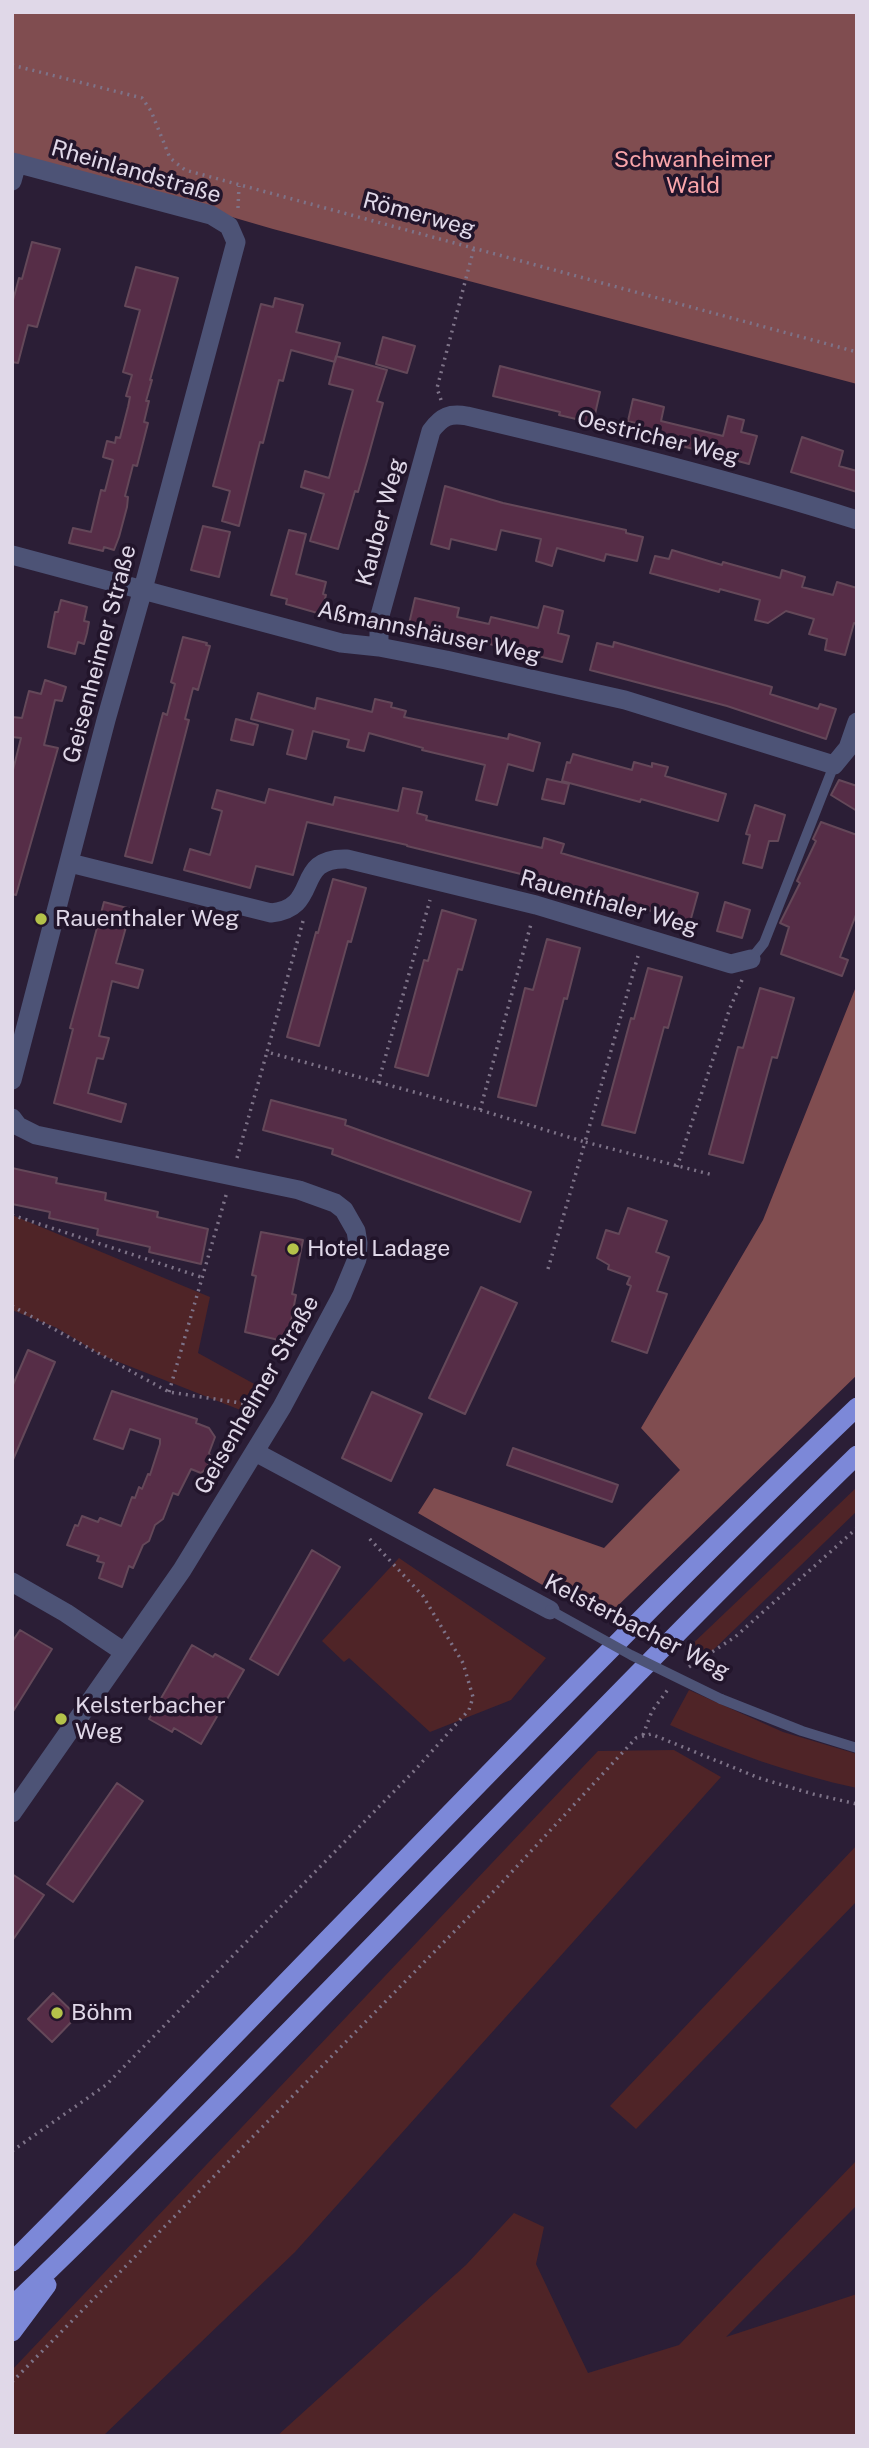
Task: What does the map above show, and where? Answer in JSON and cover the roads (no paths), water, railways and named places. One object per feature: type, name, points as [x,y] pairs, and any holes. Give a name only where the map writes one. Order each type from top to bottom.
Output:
[{"type":"highway","points":[[12,2262],[179,2094],[488,1774],[744,1516],[857,1407]]},
{"type":"highway","points":[[12,2306],[358,1961],[619,1691],[857,1455]]},
{"type":"highway","points":[[12,2332],[99,2222]]},
{"type":"street","name":"Rheinlandstraße","points":[[14,169],[211,215],[229,226],[236,242]]},
{"type":"street","name":"Geisenheimer Straße","points":[[12,1080],[106,720],[236,242]]},
{"type":"street","name":"Oestricher Weg","points":[[445,416],[467,416],[636,455],[857,520]]},
{"type":"street","name":"Kauber Weg","points":[[379,647],[380,619],[431,431],[445,416]]},
{"type":"street","name":"Aßmannshäuser Weg","points":[[12,555],[341,643],[379,647],[625,700],[834,765]]},
{"type":"street","points":[[834,765],[848,748],[857,722]]},
{"type":"street","name":"Rauenthaler Weg","points":[[70,863],[271,913],[285,912],[297,904],[313,871],[321,862],[335,859],[361,862],[536,905],[730,964],[751,959]]},
{"type":"street","name":"Geisenheimer Straße","points":[[12,1118],[18,1126],[36,1135],[299,1190],[328,1200],[344,1210],[356,1231],[358,1243],[357,1259],[351,1275],[282,1407],[255,1452],[182,1570],[12,1813]]},
{"type":"street","name":"Kelsterbacher Weg","points":[[255,1452],[550,1610]]},
{"type":"street","points":[[12,1582],[66,1613],[124,1652]]},
{"type":"lane","points":[[751,959],[764,943],[834,765]]},
{"type":"lane","name":"Kelsterbacher Weg","points":[[550,1610],[631,1655],[721,1699],[802,1731],[857,1748]]},
{"type":"place","name":"Rauenthaler Weg","points":[[41,919]]},
{"type":"place","name":"Hotel Ladage","points":[[293,1249]]},
{"type":"place","name":"Kelsterbacher Weg","points":[[61,1719]]},
{"type":"place","name":"Böhm","points":[[57,2013]]},
{"type":"park label","name":"Schwanheimer Wald","points":[[693,173]]}]
